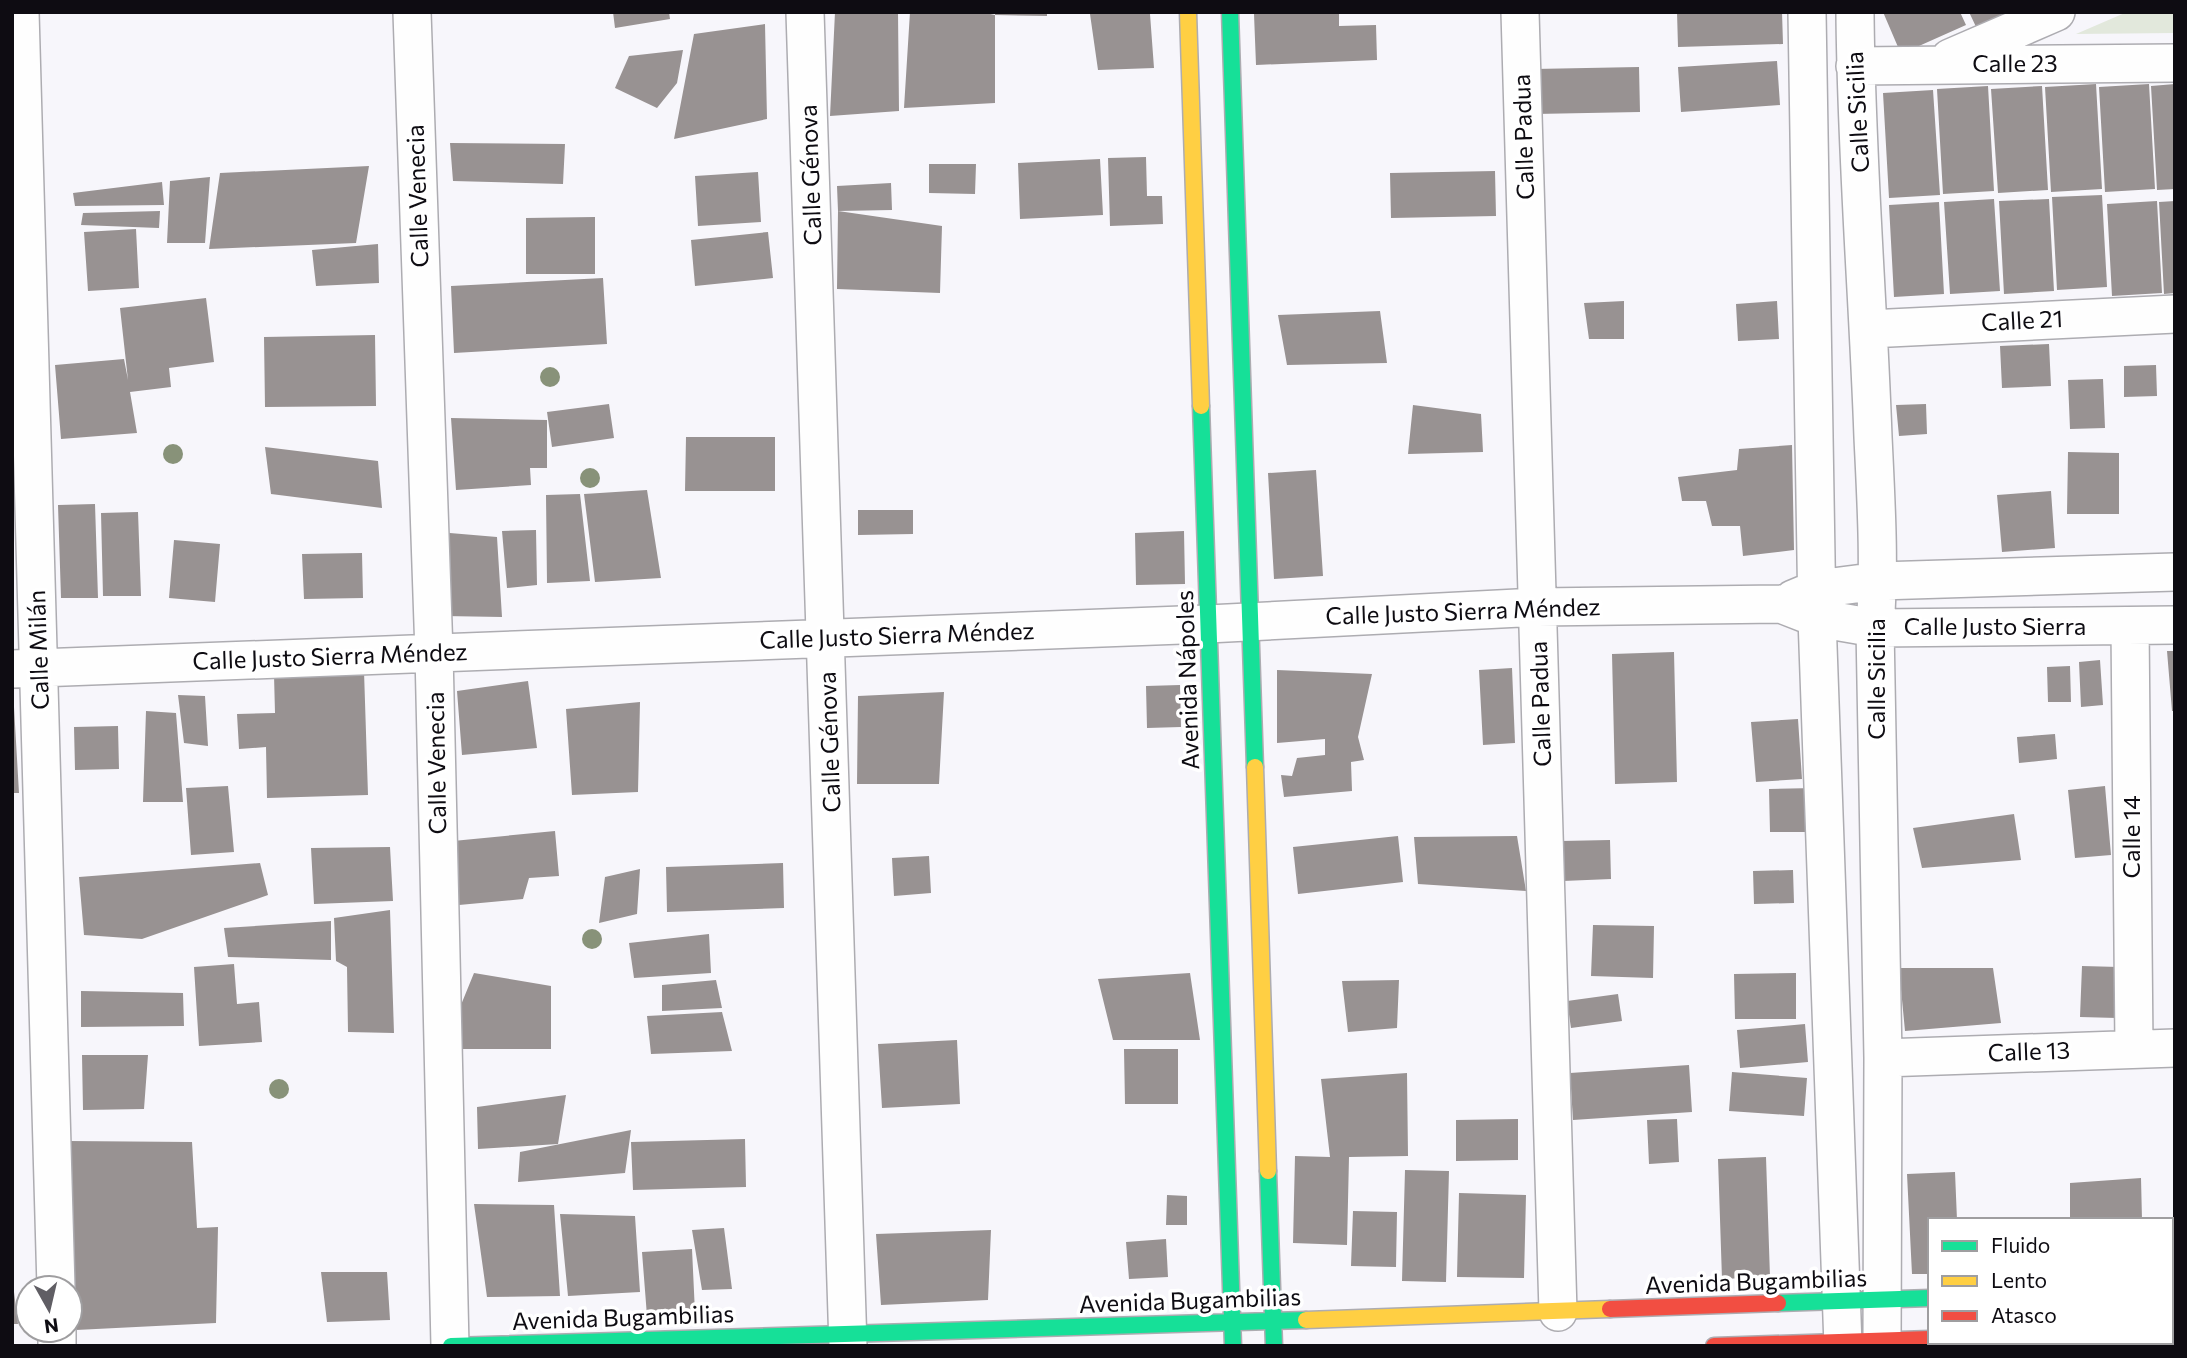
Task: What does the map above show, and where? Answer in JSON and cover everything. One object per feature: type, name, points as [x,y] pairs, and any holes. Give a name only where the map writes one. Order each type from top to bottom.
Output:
[{"type":"main road","name":"Avenida Nápoles","points":[[1188,12],[1233,1346]]},
{"type":"main road","points":[[1230,12],[1274,1346]]},
{"type":"main road","name":"Avenida Bugambilias","points":[[451,1346],[848,1340],[1928,1298]]},
{"type":"main road","points":[[1714,1346],[1882,1343],[1928,1339]]},
{"type":"street","name":"Calle Milán","points":[[20,12],[26,669],[55,1274]]},
{"type":"street","name":"Calle Venecia","points":[[412,12],[434,653],[451,1346]]},
{"type":"street","name":"Calle Génova","points":[[805,12],[848,1340]]},
{"type":"street","name":"Calle Padua","points":[[1520,12],[1558,1312]]},
{"type":"street","name":"Calle Sicilia","points":[[1807,12],[1817,603],[1843,1344]]},
{"type":"street","name":"Calle Sicilia","points":[[1854,12],[1879,581],[1875,628],[1883,1058],[1882,1343]]},
{"type":"street","points":[[1937,64],[2056,12]]},
{"type":"street","name":"Calle 23","points":[[1855,66],[2175,63]]},
{"type":"street","name":"Calle 21","points":[[1869,329],[2175,314]]},
{"type":"street","name":"Calle Justo Sierra","points":[[1817,603],[1879,581],[2175,572]]},
{"type":"street","name":"Calle Justo Sierra Méndez","points":[[26,669],[1208,624],[1538,607],[1817,603]]},
{"type":"street","name":"Calle Justo Sierra","points":[[1817,603],[1875,628],[2175,625]]},
{"type":"street","name":"Calle 14","points":[[2130,626],[2134,1048]]},
{"type":"street","name":"Calle 13","points":[[1883,1058],[2175,1048]]},
{"type":"shaded area","points":[[2127,12],[2175,12],[2175,33],[2076,34]]},
{"type":"building","points":[[613,12],[669,12],[670,19],[615,28]]},
{"type":"building","points":[[835,12],[898,12],[899,111],[830,116]]},
{"type":"building","points":[[910,12],[981,12],[995,15],[995,103],[904,108]]},
{"type":"building","points":[[995,12],[1047,12],[1047,16],[995,15]]},
{"type":"building","points":[[1339,12],[1339,26],[1376,25],[1377,60],[1256,65],[1254,14]]},
{"type":"building","points":[[1677,12],[1782,12],[1783,44],[1678,47]]},
{"type":"building","points":[[1883,12],[1960,12],[1966,25],[1901,54]]},
{"type":"building","points":[[1969,12],[2013,12],[1978,31]]},
{"type":"building","points":[[1090,14],[1150,14],[1154,68],[1098,70]]},
{"type":"building","points":[[765,24],[767,119],[674,139],[694,34]]},
{"type":"building","points":[[683,50],[677,83],[657,108],[615,88],[629,56]]},
{"type":"building","points":[[1777,61],[1780,105],[1681,112],[1678,67]]},
{"type":"building","points":[[1639,67],[1640,112],[1535,114],[1534,69]]},
{"type":"building","points":[[2096,84],[2102,189],[2051,192],[2045,87]]},
{"type":"building","points":[[2149,84],[2155,189],[2105,192],[2099,87]]},
{"type":"building","points":[[2175,84],[2175,189],[2157,190],[2151,86]]},
{"type":"building","points":[[1988,86],[1994,191],[1943,194],[1937,89]]},
{"type":"building","points":[[2042,86],[2048,190],[1998,193],[1991,89]]},
{"type":"building","points":[[1933,90],[1940,195],[1889,198],[1883,93]]},
{"type":"building","points":[[450,143],[565,144],[563,184],[453,181]]},
{"type":"building","points":[[1146,157],[1147,196],[1162,196],[1163,224],[1110,226],[1108,158]]},
{"type":"building","points":[[1100,159],[1103,215],[1020,219],[1018,163]]},
{"type":"building","points":[[929,164],[976,164],[975,194],[929,193]]},
{"type":"building","points":[[369,166],[356,243],[209,249],[220,173]]},
{"type":"building","points":[[1495,171],[1496,216],[1391,218],[1390,173]]},
{"type":"building","points":[[758,172],[761,222],[698,226],[695,176]]},
{"type":"building","points":[[210,177],[205,243],[167,243],[170,181]]},
{"type":"building","points":[[162,182],[164,205],[75,206],[73,193]]},
{"type":"building","points":[[891,183],[892,210],[838,211],[837,186]]},
{"type":"building","points":[[2102,195],[2107,287],[2057,290],[2052,197]]},
{"type":"building","points":[[1994,199],[2000,291],[1950,294],[1944,202]]},
{"type":"building","points":[[2049,199],[2054,291],[2004,294],[1999,201]]},
{"type":"building","points":[[2157,201],[2162,293],[2112,296],[2107,204]]},
{"type":"building","points":[[2175,201],[2175,293],[2164,294],[2159,202]]},
{"type":"building","points":[[1939,202],[1944,294],[1894,297],[1889,205]]},
{"type":"building","points":[[160,211],[159,228],[81,225],[83,213]]},
{"type":"building","points":[[838,211],[942,226],[940,293],[837,289]]},
{"type":"building","points":[[595,217],[595,274],[526,274],[526,218]]},
{"type":"building","points":[[136,229],[139,288],[88,291],[84,232]]},
{"type":"building","points":[[768,232],[773,278],[695,286],[691,240]]},
{"type":"building","points":[[378,244],[379,283],[316,286],[312,250]]},
{"type":"building","points":[[603,278],[607,344],[454,353],[451,286]]},
{"type":"building","points":[[206,298],[214,362],[169,368],[171,387],[130,392],[137,433],[61,439],[55,365],[124,359],[128,380],[120,308]]},
{"type":"building","points":[[1624,301],[1624,339],[1589,339],[1584,303]]},
{"type":"building","points":[[1777,301],[1779,339],[1738,341],[1736,304]]},
{"type":"building","points":[[1380,311],[1387,363],[1287,365],[1278,315]]},
{"type":"building","points":[[375,335],[376,406],[265,407],[264,337]]},
{"type":"building","points":[[2049,344],[2051,386],[2002,388],[2000,346]]},
{"type":"building","points":[[2156,365],[2157,396],[2124,397],[2124,366]]},
{"type":"building","points":[[2103,379],[2105,428],[2070,429],[2068,380]]},
{"type":"building","points":[[609,404],[614,438],[552,447],[547,412]]},
{"type":"building","points":[[1926,404],[1927,434],[1899,436],[1896,405]]},
{"type":"building","points":[[1413,405],[1481,414],[1483,452],[1408,454]]},
{"type":"building","points":[[451,418],[547,420],[547,468],[530,468],[531,485],[456,490]]},
{"type":"building","points":[[686,437],[775,437],[775,491],[685,491]]},
{"type":"building","points":[[1792,445],[1794,550],[1743,556],[1740,526],[1712,526],[1706,501],[1682,501],[1678,477],[1737,470],[1739,449]]},
{"type":"building","points":[[265,447],[378,461],[382,508],[271,494]]},
{"type":"building","points":[[2068,452],[2119,453],[2119,514],[2067,514]]},
{"type":"building","points":[[1316,470],[1323,576],[1274,579],[1268,473]]},
{"type":"building","points":[[647,490],[661,578],[595,582],[584,494]]},
{"type":"building","points":[[2051,491],[2055,548],[2002,552],[1997,495]]},
{"type":"building","points":[[580,494],[590,581],[547,583],[546,495]]},
{"type":"building","points":[[95,504],[98,598],[61,598],[58,505]]},
{"type":"building","points":[[858,510],[913,510],[913,534],[858,535]]},
{"type":"building","points":[[138,512],[141,596],[103,596],[101,513]]},
{"type":"building","points":[[536,530],[537,585],[507,588],[502,531]]},
{"type":"building","points":[[1184,531],[1185,584],[1136,585],[1135,533]]},
{"type":"building","points":[[438,532],[497,537],[502,617],[444,616]]},
{"type":"building","points":[[174,540],[220,544],[215,602],[169,598]]},
{"type":"building","points":[[362,553],[363,598],[304,599],[302,554]]},
{"type":"building","points":[[2167,651],[2175,651],[2175,711],[2172,711]]},
{"type":"building","points":[[1674,652],[1677,782],[1615,784],[1612,654]]},
{"type":"building","points":[[2100,660],[2103,705],[2081,707],[2079,662]]},
{"type":"building","points":[[2070,666],[2071,702],[2048,702],[2047,667]]},
{"type":"building","points":[[1512,668],[1515,743],[1483,745],[1479,670]]},
{"type":"building","points":[[1277,670],[1372,674],[1358,737],[1364,760],[1351,762],[1352,791],[1284,797],[1281,775],[1292,776],[1297,758],[1325,755],[1325,739],[1277,743]]},
{"type":"building","points":[[364,671],[368,795],[267,798],[266,747],[239,749],[237,714],[275,713],[274,675]]},
{"type":"building","points":[[528,681],[537,748],[462,755],[457,691]]},
{"type":"building","points":[[1180,685],[1181,727],[1147,728],[1146,686]]},
{"type":"building","points":[[944,692],[939,784],[857,784],[858,696]]},
{"type":"building","points":[[178,695],[205,696],[208,746],[184,743]]},
{"type":"building","points":[[640,702],[638,792],[572,795],[566,709]]},
{"type":"building","points":[[14,707],[19,793],[12,793]]},
{"type":"building","points":[[146,711],[176,713],[183,802],[143,802]]},
{"type":"building","points":[[1798,719],[1802,779],[1756,782],[1751,722]]},
{"type":"building","points":[[118,726],[119,769],[75,770],[74,727]]},
{"type":"building","points":[[2055,734],[2057,759],[2019,763],[2017,737]]},
{"type":"building","points":[[228,786],[234,852],[191,855],[186,788]]},
{"type":"building","points":[[2105,786],[2111,855],[2075,858],[2068,790]]},
{"type":"building","points":[[1815,788],[1815,832],[1770,832],[1769,789]]},
{"type":"building","points":[[2014,814],[2021,860],[1922,868],[1913,828]]},
{"type":"building","points":[[555,831],[559,876],[529,878],[523,899],[459,905],[453,841]]},
{"type":"building","points":[[1398,836],[1403,882],[1298,894],[1293,847]]},
{"type":"building","points":[[1517,836],[1526,891],[1418,884],[1414,837]]},
{"type":"building","points":[[1610,840],[1611,879],[1563,881],[1561,841]]},
{"type":"building","points":[[390,847],[393,901],[314,904],[311,848]]},
{"type":"building","points":[[929,856],[931,893],[894,896],[892,858]]},
{"type":"building","points":[[260,863],[268,895],[142,939],[84,935],[79,877]]},
{"type":"building","points":[[783,863],[784,908],[667,912],[666,867]]},
{"type":"building","points":[[640,869],[637,914],[599,923],[605,877]]},
{"type":"building","points":[[1793,870],[1794,903],[1754,904],[1753,871]]},
{"type":"building","points":[[390,910],[394,1033],[348,1032],[347,967],[336,961],[334,918]]},
{"type":"building","points":[[331,921],[331,960],[228,957],[224,928]]},
{"type":"building","points":[[1593,925],[1654,926],[1653,978],[1591,976]]},
{"type":"building","points":[[709,934],[711,973],[634,978],[629,943]]},
{"type":"building","points":[[234,964],[237,1004],[259,1002],[262,1042],[199,1046],[194,967]]},
{"type":"building","points":[[2082,966],[2119,967],[2117,1018],[2080,1017]]},
{"type":"building","points":[[1899,968],[1993,968],[2001,1023],[1905,1031]]},
{"type":"building","points":[[474,973],[551,986],[551,1049],[443,1049]]},
{"type":"building","points":[[1190,973],[1200,1040],[1113,1040],[1098,979]]},
{"type":"building","points":[[1796,973],[1796,1019],[1735,1019],[1734,974]]},
{"type":"building","points":[[716,980],[722,1008],[662,1011],[662,985]]},
{"type":"building","points":[[1399,980],[1397,1028],[1348,1032],[1342,981]]},
{"type":"building","points":[[81,991],[183,993],[184,1026],[81,1027]]},
{"type":"building","points":[[1618,994],[1622,1021],[1571,1028],[1567,1001]]},
{"type":"building","points":[[722,1012],[732,1051],[651,1054],[647,1016]]},
{"type":"building","points":[[1805,1024],[1808,1062],[1740,1068],[1737,1030]]},
{"type":"building","points":[[957,1040],[960,1104],[882,1108],[878,1044]]},
{"type":"building","points":[[1124,1049],[1178,1049],[1178,1104],[1125,1104]]},
{"type":"building","points":[[82,1055],[148,1055],[144,1109],[83,1110]]},
{"type":"building","points":[[1689,1065],[1692,1112],[1573,1120],[1570,1073]]},
{"type":"building","points":[[1732,1072],[1807,1078],[1804,1116],[1729,1111]]},
{"type":"building","points":[[1407,1073],[1408,1156],[1349,1157],[1347,1245],[1293,1243],[1295,1156],[1330,1157],[1321,1079]]},
{"type":"building","points":[[566,1095],[558,1144],[478,1149],[477,1107]]},
{"type":"building","points":[[1518,1119],[1518,1160],[1456,1161],[1456,1120]]},
{"type":"building","points":[[1677,1119],[1679,1162],[1649,1164],[1647,1120]]},
{"type":"building","points":[[631,1130],[625,1173],[518,1182],[520,1152]]},
{"type":"building","points":[[745,1139],[746,1187],[633,1190],[631,1142]]},
{"type":"building","points":[[68,1141],[192,1142],[197,1228],[218,1227],[216,1323],[84,1330],[84,1274],[74,1274]]},
{"type":"building","points":[[1766,1157],[1770,1277],[1722,1279],[1718,1159]]},
{"type":"building","points":[[1405,1170],[1449,1171],[1446,1282],[1402,1281]]},
{"type":"building","points":[[1955,1172],[1957,1218],[1928,1218],[1928,1274],[1912,1274],[1907,1174]]},
{"type":"building","points":[[2141,1178],[2142,1218],[2070,1218],[2070,1183]]},
{"type":"building","points":[[1459,1193],[1526,1195],[1524,1278],[1457,1277]]},
{"type":"building","points":[[1167,1195],[1187,1196],[1187,1225],[1166,1225]]},
{"type":"building","points":[[474,1204],[554,1205],[560,1296],[487,1297]]},
{"type":"building","points":[[1353,1211],[1397,1212],[1396,1267],[1351,1266]]},
{"type":"building","points":[[560,1214],[635,1216],[640,1292],[568,1296]]},
{"type":"building","points":[[724,1228],[732,1289],[702,1290],[692,1230]]},
{"type":"building","points":[[991,1230],[988,1300],[881,1305],[876,1234]]},
{"type":"building","points":[[1166,1239],[1168,1277],[1129,1279],[1126,1242]]},
{"type":"building","points":[[692,1249],[695,1313],[647,1316],[642,1252]]},
{"type":"building","points":[[321,1272],[387,1272],[390,1320],[327,1322]]},
{"type":"building","points":[[12,1292],[14,1292],[14,1324]]},
{"type":"traffic: fast","points":[[1230,12],[1255,767]]},
{"type":"traffic: fast","points":[[1201,406],[1233,1346]]},
{"type":"traffic: fast","points":[[1268,1171],[1274,1346]]},
{"type":"traffic: fast","points":[[1778,1303],[1928,1298]]},
{"type":"traffic: fast","points":[[451,1346],[1306,1320]]},
{"type":"traffic: slow","points":[[1188,12],[1201,406]]},
{"type":"traffic: slow","points":[[1255,767],[1268,1171]]},
{"type":"traffic: slow","points":[[1306,1320],[1610,1309]]},
{"type":"traffic: jam","points":[[1610,1309],[1778,1303]]},
{"type":"traffic: jam","points":[[1714,1346],[1928,1339]]}]
